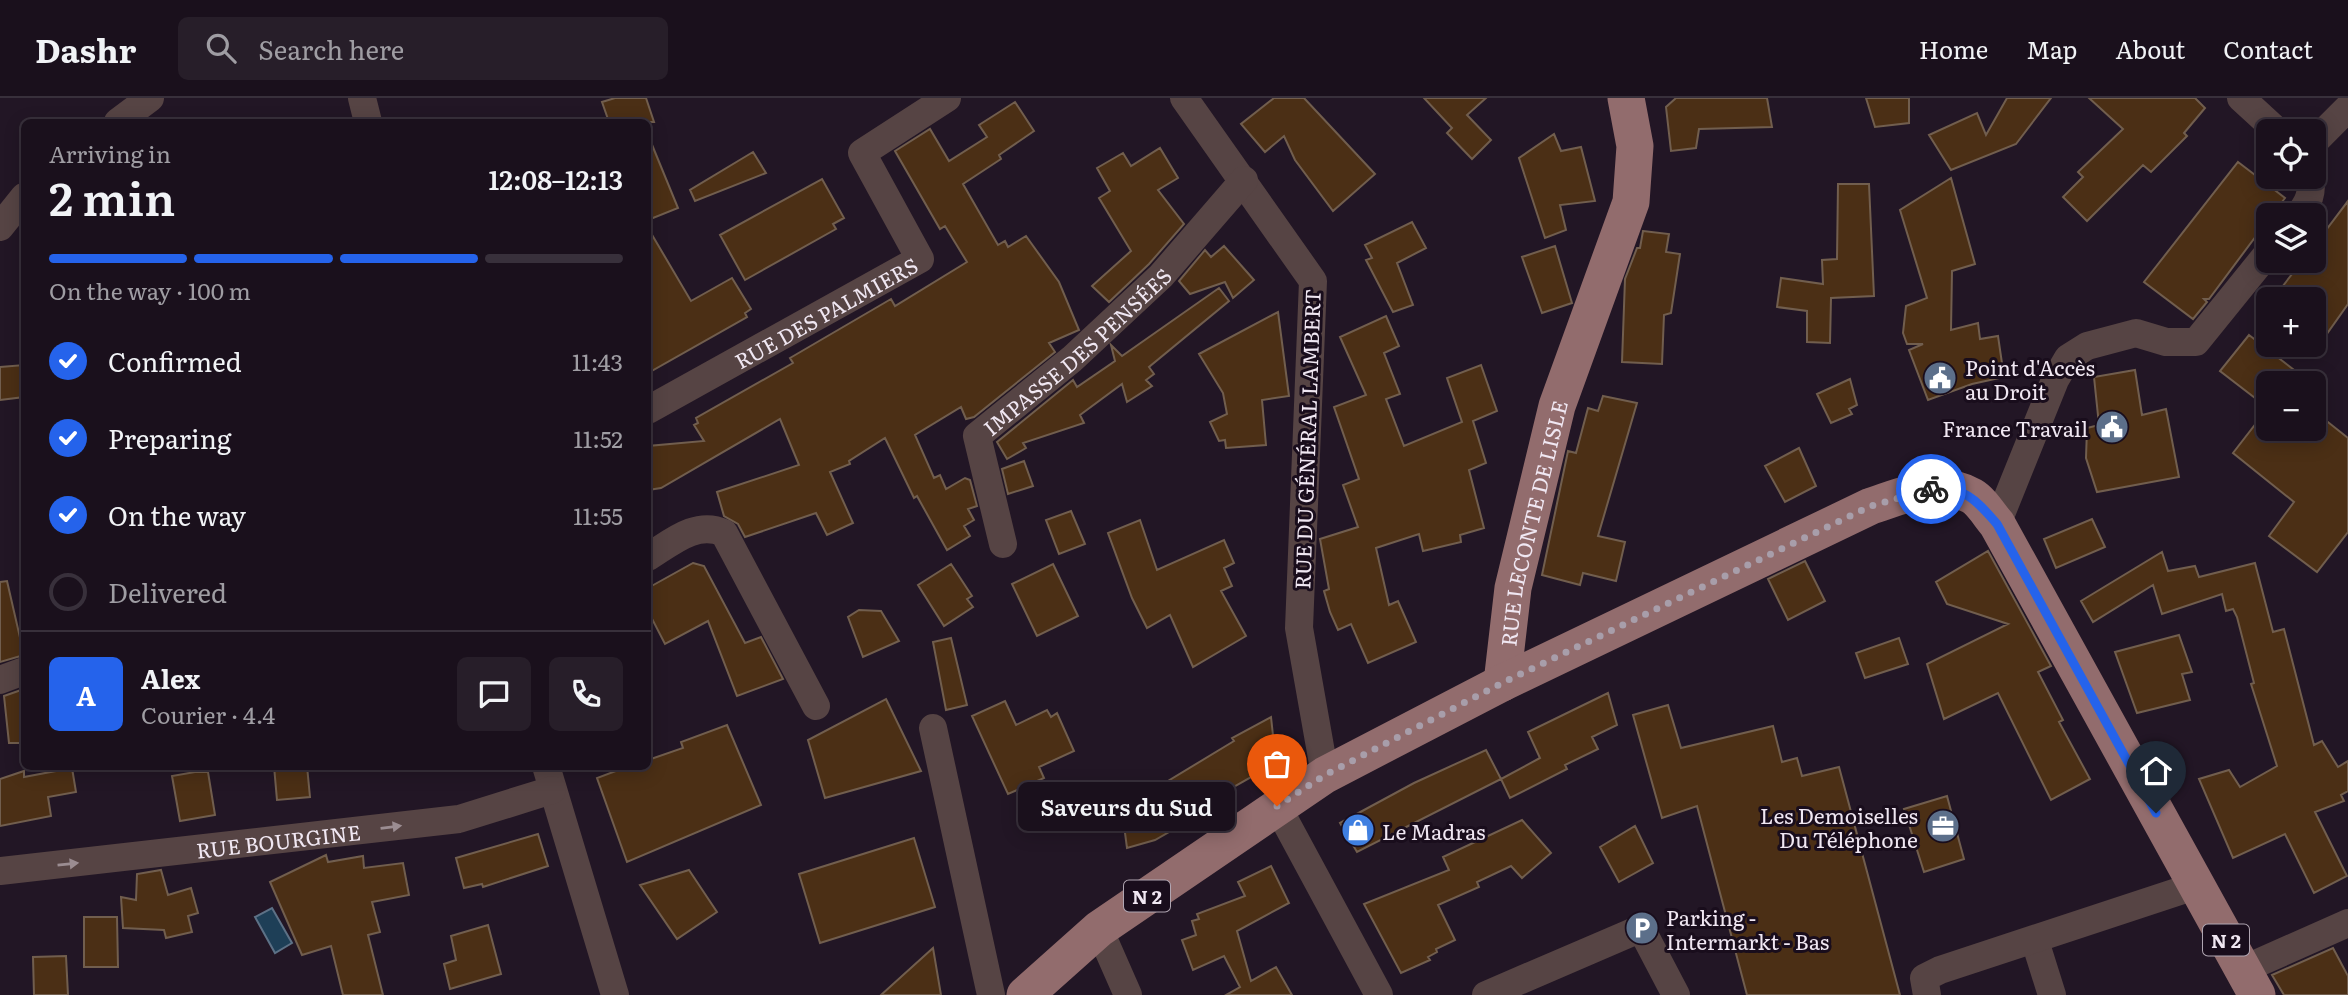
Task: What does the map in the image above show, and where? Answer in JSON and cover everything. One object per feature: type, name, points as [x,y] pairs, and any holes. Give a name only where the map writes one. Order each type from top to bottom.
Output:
[{"type":"main road","name":"RUE LECONTE DE LISLE","points":[[1502,683],[1513,588],[1557,406],[1631,202],[1634,146],[1628,98]]},
{"type":"main road","name":"N 2","points":[[1025,995],[1099,929],[1325,775],[1502,683],[1871,506],[1920,490],[1946,488],[1973,496],[1997,524],[2250,982]]},
{"type":"street","points":[[362,98],[367,119]]},
{"type":"street","name":"RUE DES PALMIERS","points":[[651,408],[920,259],[862,153],[947,98]]},
{"type":"street","name":"RUE DU GÉNÉRAL LAMBERT","points":[[1184,98],[1313,281],[1299,628],[1325,775]]},
{"type":"street","points":[[2247,100],[2265,119]]},
{"type":"street","points":[[124,119],[145,108]]},
{"type":"street","points":[[2326,130],[2348,108]]},
{"type":"street","name":"IMPASSE DES PENSÉES","points":[[1003,544],[977,436],[1072,359],[1161,276],[1244,180]]},
{"type":"street","points":[[0,227],[21,201]]},
{"type":"street","points":[[1997,524],[2055,380],[2068,358],[2087,346],[2136,333],[2166,342],[2196,342],[2256,268]]},
{"type":"street","points":[[651,555],[693,530],[712,528],[724,533],[816,706]]},
{"type":"street","points":[[0,680],[21,672]]},
{"type":"street","points":[[933,729],[990,995]]},
{"type":"street","points":[[549,778],[615,995]]},
{"type":"street","name":"RUE BOURGINE","points":[[0,871],[459,819],[549,778]]},
{"type":"street","points":[[1277,806],[1380,995]]},
{"type":"street","points":[[1927,995],[1924,978],[2195,886]]},
{"type":"street","points":[[2250,982],[2348,923]]},
{"type":"street","points":[[1099,929],[1128,995]]},
{"type":"street","points":[[1486,995],[1635,931],[1644,934],[1676,995]]},
{"type":"street","points":[[2035,941],[2052,995]]},
{"type":"water","points":[[272,908],[292,943],[275,953],[255,917]]},
{"type":"building","points":[[615,98],[646,98],[654,122],[651,122],[651,119],[608,119],[602,102]]},
{"type":"building","points":[[1274,98],[1304,98],[1375,174],[1333,211],[1295,160],[1284,136],[1265,152],[1241,124]]},
{"type":"building","points":[[1424,98],[1486,98],[1467,115],[1491,140],[1472,159],[1447,133],[1452,128]]},
{"type":"building","points":[[1676,98],[1767,98],[1772,127],[1699,129],[1696,148],[1671,151],[1666,107]]},
{"type":"building","points":[[1866,98],[1909,98],[1909,123],[1875,127]]},
{"type":"building","points":[[2007,98],[2051,98],[2016,144],[1951,170],[1929,135],[1977,113],[1986,135]]},
{"type":"building","points":[[2089,98],[2195,98],[2205,108],[2184,133],[2187,136],[2151,172],[2143,165],[2087,221],[2063,197],[2083,177],[2078,172],[2123,129]]},
{"type":"building","points":[[1015,102],[1034,131],[999,155],[1001,159],[963,184],[998,245],[1005,241],[1008,247],[1026,236],[1059,282],[1079,330],[1049,343],[1055,352],[974,417],[966,419],[961,407],[915,435],[934,478],[940,475],[946,489],[965,478],[970,480],[977,506],[968,509],[974,520],[964,526],[970,536],[947,550],[917,496],[914,498],[885,438],[849,461],[850,464],[830,472],[853,523],[827,535],[816,513],[745,537],[738,524],[724,516],[717,492],[799,465],[780,419],[661,488],[651,490],[651,446],[704,441],[694,425],[698,423],[696,418],[793,363],[790,358],[891,299],[895,306],[967,262],[945,226],[940,229],[895,151],[930,129],[949,161],[987,137],[979,125]]},
{"type":"building","points":[[1554,134],[1561,151],[1581,147],[1595,201],[1560,205],[1566,230],[1545,238],[1519,158]]},
{"type":"building","points":[[651,142],[678,208],[651,219]]},
{"type":"building","points":[[1160,148],[1178,178],[1158,190],[1184,224],[1149,264],[1109,302],[1092,286],[1131,251],[1099,198],[1110,191],[1097,168],[1123,153],[1131,166]]},
{"type":"building","points":[[753,152],[766,173],[695,201],[690,190]]},
{"type":"building","points":[[2238,162],[2256,176],[2256,189],[2273,189],[2285,198],[2281,203],[2256,203],[2256,236],[2209,299],[2204,299],[2207,302],[2193,319],[2144,282]]},
{"type":"building","points":[[1951,178],[1975,264],[1952,271],[1951,330],[1978,323],[1980,339],[1998,336],[2004,377],[1972,384],[1928,400],[1909,350],[1923,344],[1907,344],[1903,333],[1906,306],[1927,298],[1900,210]]},
{"type":"building","points":[[822,179],[844,218],[833,224],[836,229],[745,280],[720,235]]},
{"type":"building","points":[[1838,184],[1869,184],[1874,296],[1831,298],[1830,343],[1807,342],[1807,311],[1777,307],[1781,278],[1823,284],[1822,260],[1837,259]]},
{"type":"building","points":[[2348,201],[2348,304],[2326,335],[2326,287],[2282,287],[2293,273],[2326,273],[2326,230]]},
{"type":"building","points":[[1412,222],[1426,248],[1397,263],[1413,305],[1393,312],[1366,260],[1372,258],[1365,245]]},
{"type":"building","points":[[1643,231],[1669,234],[1666,252],[1680,254],[1671,313],[1664,315],[1662,364],[1622,362],[1625,279],[1637,248],[1640,248]]},
{"type":"building","points":[[651,233],[691,301],[732,278],[751,309],[745,313],[747,317],[651,371]]},
{"type":"building","points":[[1224,246],[1254,280],[1233,298],[1225,282],[1190,294],[1179,281],[1205,250],[1211,257]]},
{"type":"building","points":[[1555,246],[1572,303],[1542,313],[1522,257]]},
{"type":"building","points":[[1219,288],[1229,301],[1149,367],[1154,374],[1146,380],[1152,386],[1127,402],[1122,384],[1080,415],[1084,423],[1023,443],[1026,448],[1007,459],[997,442],[1073,380],[1077,387],[1115,361],[1111,345],[1122,356]]},
{"type":"building","points":[[1278,312],[1289,396],[1262,400],[1266,445],[1226,448],[1225,440],[1219,441],[1210,422],[1227,414],[1223,393],[1199,354]]},
{"type":"building","points":[[1386,316],[1399,346],[1384,353],[1400,394],[1386,399],[1404,446],[1462,422],[1447,378],[1481,365],[1497,411],[1473,421],[1486,463],[1469,470],[1484,528],[1460,535],[1461,542],[1423,551],[1419,534],[1376,548],[1389,605],[1398,601],[1416,642],[1368,663],[1351,624],[1338,630],[1330,612],[1324,591],[1329,589],[1320,539],[1358,527],[1343,485],[1359,479],[1334,407],[1366,395],[1340,337]]},
{"type":"building","points":[[2249,335],[2256,340],[2256,357],[2277,357],[2296,371],[2256,371],[2256,399],[2220,371]]},
{"type":"building","points":[[21,365],[21,397],[0,400],[0,367]]},
{"type":"building","points":[[2135,370],[2142,415],[2166,409],[2179,477],[2097,492],[2086,458],[2087,428],[2099,425],[2094,377]]},
{"type":"building","points":[[1850,379],[1857,405],[1849,409],[1852,414],[1831,423],[1817,394]]},
{"type":"building","points":[[1603,396],[1637,403],[1598,536],[1625,542],[1616,581],[1583,573],[1580,585],[1542,575],[1568,451],[1576,453],[1588,408],[1598,411]]},
{"type":"building","points":[[2326,421],[2348,438],[2348,532],[2317,572],[2269,536],[2294,502],[2233,453],[2256,423],[2256,441],[2326,441]]},
{"type":"building","points":[[1799,448],[1816,486],[1785,502],[1765,466]]},
{"type":"building","points":[[1024,461],[1033,486],[1008,494],[1002,469]]},
{"type":"building","points":[[1071,511],[1085,544],[1059,554],[1046,520]]},
{"type":"building","points":[[2092,519],[2105,547],[2056,568],[2044,539]]},
{"type":"building","points":[[1140,520],[1157,570],[1224,540],[1234,563],[1224,568],[1232,586],[1221,591],[1246,636],[1193,667],[1170,615],[1147,628],[1132,598],[1108,533]]},
{"type":"building","points":[[1988,551],[2051,666],[2038,672],[2063,720],[2059,722],[2090,779],[2051,800],[1998,693],[1944,719],[1927,664],[2008,624],[1947,604],[1936,582]]},
{"type":"building","points":[[2162,552],[2168,571],[2195,566],[2199,577],[2255,563],[2273,632],[2284,629],[2314,745],[2322,741],[2338,767],[2348,761],[2348,791],[2341,795],[2344,801],[2315,812],[2347,876],[2314,893],[2285,834],[2233,858],[2199,779],[2229,770],[2240,787],[2277,766],[2251,684],[2254,683],[2237,617],[2233,609],[2226,611],[2222,594],[2162,614],[2153,585],[2093,622],[2081,601]]},
{"type":"building","points":[[1805,561],[1825,601],[1788,620],[1768,579]]},
{"type":"building","points":[[693,563],[704,566],[745,643],[761,637],[783,679],[737,696],[708,621],[665,644],[651,617],[651,586]]},
{"type":"building","points":[[951,564],[972,596],[967,599],[973,607],[944,626],[918,585]]},
{"type":"building","points":[[1053,564],[1078,616],[1037,636],[1012,584]]},
{"type":"building","points":[[7,581],[21,642],[21,656],[0,662],[0,582]]},
{"type":"building","points":[[859,610],[881,611],[899,641],[863,657],[848,617]]},
{"type":"building","points":[[2179,635],[2192,672],[2182,674],[2190,700],[2137,713],[2115,652]]},
{"type":"building","points":[[951,638],[967,705],[946,710],[933,642]]},
{"type":"building","points":[[1899,638],[1908,664],[1865,678],[1856,653]]},
{"type":"building","points":[[21,690],[21,743],[9,743],[4,696]]},
{"type":"building","points":[[1608,693],[1617,725],[1592,737],[1598,749],[1565,765],[1567,769],[1510,798],[1501,779],[1540,758],[1528,732]]},
{"type":"building","points":[[886,699],[921,771],[825,798],[808,740]]},
{"type":"building","points":[[1005,701],[1016,725],[1047,710],[1051,717],[1057,713],[1074,751],[1039,767],[1044,778],[1008,794],[972,716]]},
{"type":"building","points":[[1668,705],[1681,748],[1773,726],[1782,762],[1797,758],[1802,776],[1839,767],[1900,995],[1747,995],[1697,806],[1662,818],[1633,715]]},
{"type":"building","points":[[1271,717],[1276,763],[1200,806],[1204,812],[1155,840],[1127,848],[1123,818],[1135,811],[1130,804],[1234,741],[1232,738]]},
{"type":"building","points":[[727,725],[761,805],[627,862],[597,778],[618,770],[651,770],[651,759],[683,748],[681,742]]},
{"type":"building","points":[[1486,750],[1501,779],[1357,852],[1340,823],[1414,783]]},
{"type":"building","points":[[72,770],[76,792],[48,797],[51,816],[0,826],[0,779],[24,771],[24,777]]},
{"type":"building","points":[[274,770],[307,770],[310,797],[277,800]]},
{"type":"building","points":[[208,772],[215,815],[180,821],[172,776]]},
{"type":"building","points":[[1947,796],[1964,859],[1924,872],[1904,809]]},
{"type":"building","points":[[1522,820],[1551,853],[1522,878],[1511,866],[1477,882],[1479,887],[1438,905],[1455,940],[1436,949],[1437,952],[1428,957],[1430,960],[1401,973],[1364,904],[1449,870],[1443,857]]},
{"type":"building","points":[[1635,826],[1653,863],[1619,882],[1600,847]]},
{"type":"building","points":[[538,834],[548,866],[483,887],[482,884],[464,888],[456,858]]},
{"type":"building","points":[[914,838],[935,907],[820,943],[799,874]]},
{"type":"building","points":[[326,855],[328,862],[363,856],[364,868],[403,863],[409,895],[372,902],[380,932],[368,935],[383,995],[343,995],[331,946],[302,955],[270,882]]},
{"type":"building","points":[[1271,866],[1289,903],[1237,931],[1251,981],[1276,967],[1292,995],[1226,995],[1240,987],[1224,956],[1193,970],[1182,940],[1196,935],[1192,921],[1199,919],[1197,914],[1245,896],[1238,882]]},
{"type":"building","points":[[161,870],[168,895],[191,888],[198,913],[188,916],[192,932],[166,938],[164,930],[123,928],[121,897],[136,900],[137,874]]},
{"type":"building","points":[[689,870],[717,912],[677,939],[640,885]]},
{"type":"building","points":[[84,917],[117,917],[118,967],[84,967]]},
{"type":"building","points":[[488,925],[501,974],[450,989],[444,964],[456,960],[451,936]]},
{"type":"building","points":[[933,948],[941,995],[881,995]]},
{"type":"building","points":[[2333,948],[2348,976],[2348,995],[2284,995],[2272,975]]},
{"type":"building","points":[[66,956],[68,995],[34,995],[33,957]]},
{"type":"way so far","points":[[1277,806],[1325,775],[1502,683],[1871,506],[1931,489]]},
{"type":"place","name":"Point d'Accès au Droit","points":[[1940,378]]},
{"type":"place","name":"France Travail","points":[[2112,427]]},
{"type":"place","name":"Saveurs du Sud","points":[[1277,806]]},
{"type":"place","name":"Les Demoiselles Du Téléphone","points":[[1943,826]]},
{"type":"place","name":"Le Madras","points":[[1358,830]]},
{"type":"place","name":"Parking - Intermarkt - Bas","points":[[1642,928]]},
{"type":"route","points":[[1931,489],[1946,488],[1973,496],[1997,524],[2156,813]]}]
